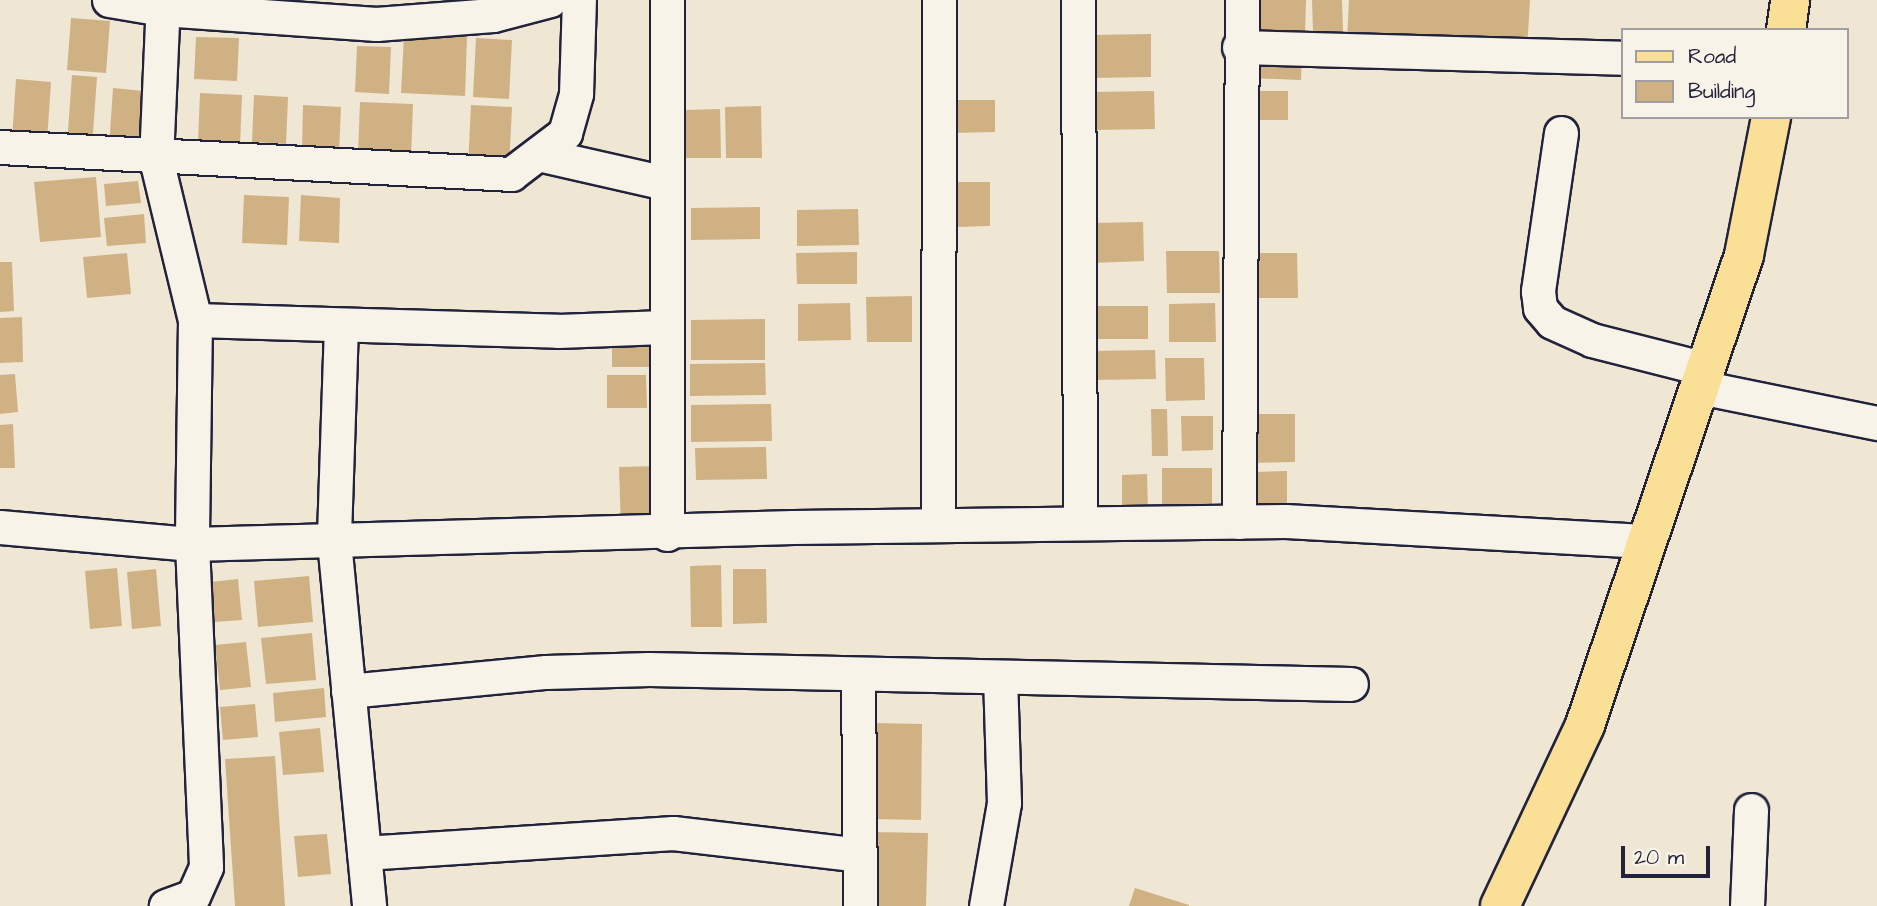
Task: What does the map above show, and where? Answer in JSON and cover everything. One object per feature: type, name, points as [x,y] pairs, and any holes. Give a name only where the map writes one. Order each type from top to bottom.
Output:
[{"type":"main road","points":[[1786,28],[1790,0]]},
{"type":"main road","points":[[1500,906],[1585,725],[1744,255],[1771,119]]},
{"type":"street","points":[[109,0],[376,24],[493,15],[550,0]]},
{"type":"street","points":[[0,147],[156,159],[511,174],[542,155],[565,133],[576,94],[579,0]]},
{"type":"street","points":[[667,0],[664,327],[667,534]]},
{"type":"street","points":[[938,525],[939,0]]},
{"type":"street","points":[[1077,0],[1080,523]]},
{"type":"street","points":[[1239,522],[1239,47],[1242,0]]},
{"type":"street","points":[[163,5],[156,159],[195,320],[192,544],[206,867],[193,896],[166,906]]},
{"type":"street","points":[[1239,47],[1622,58]]},
{"type":"street","points":[[1561,133],[1538,291],[1541,308],[1552,322],[1592,340],[1703,378],[1877,423]]},
{"type":"street","points":[[542,155],[665,183]]},
{"type":"street","points":[[195,320],[341,325],[664,327]]},
{"type":"street","points":[[341,325],[334,541],[369,906]]},
{"type":"street","points":[[0,527],[192,544],[938,525],[1239,522],[1648,541]]},
{"type":"street","points":[[348,691],[546,672],[858,674],[1351,684]]},
{"type":"street","points":[[858,674],[860,906]]},
{"type":"street","points":[[986,906],[1004,803],[1000,677]]},
{"type":"street","points":[[1747,906],[1751,810]]},
{"type":"street","points":[[364,853],[673,833],[860,855]]},
{"type":"building","points":[[1249,0],[1306,0],[1305,32],[1248,29]]},
{"type":"building","points":[[1312,0],[1342,0],[1343,32],[1313,32]]},
{"type":"building","points":[[1349,0],[1530,0],[1527,50],[1347,40]]},
{"type":"building","points":[[71,18],[110,21],[106,73],[67,70]]},
{"type":"building","points":[[1151,34],[1151,77],[1091,78],[1090,35]]},
{"type":"building","points":[[404,35],[467,37],[465,96],[401,93]]},
{"type":"building","points":[[196,37],[239,38],[237,81],[194,79]]},
{"type":"building","points":[[476,38],[512,40],[509,99],[473,97]]},
{"type":"building","points":[[357,46],[391,47],[389,94],[355,92]]},
{"type":"building","points":[[1249,52],[1302,54],[1301,80],[1248,78]]},
{"type":"building","points":[[72,75],[97,77],[92,147],[67,145]]},
{"type":"building","points":[[16,79],[51,82],[47,141],[12,139]]},
{"type":"building","points":[[113,88],[144,91],[140,150],[109,148]]},
{"type":"building","points":[[1154,91],[1155,129],[1093,130],[1093,92]]},
{"type":"building","points":[[1254,91],[1288,91],[1288,120],[1254,120]]},
{"type":"building","points":[[200,93],[242,95],[240,145],[198,143]]},
{"type":"building","points":[[254,95],[288,97],[286,144],[252,142]]},
{"type":"building","points":[[949,100],[995,100],[995,132],[950,133]]},
{"type":"building","points":[[360,102],[413,104],[411,158],[358,155]]},
{"type":"building","points":[[303,105],[341,107],[339,152],[302,150]]},
{"type":"building","points":[[471,105],[512,107],[509,168],[468,167]]},
{"type":"building","points":[[761,106],[762,158],[726,158],[725,107]]},
{"type":"building","points":[[720,109],[721,158],[686,158],[685,110]]},
{"type":"building","points":[[96,177],[101,237],[40,242],[34,182]]},
{"type":"building","points":[[138,181],[141,203],[106,206],[104,184]]},
{"type":"building","points":[[953,182],[990,182],[990,226],[954,227]]},
{"type":"building","points":[[244,195],[289,197],[287,245],[242,243]]},
{"type":"building","points":[[301,195],[340,198],[339,243],[299,241]]},
{"type":"building","points":[[760,207],[760,239],[691,240],[691,208]]},
{"type":"building","points":[[858,209],[859,245],[797,246],[797,210]]},
{"type":"building","points":[[144,214],[146,243],[107,246],[104,218]]},
{"type":"building","points":[[1143,222],[1144,261],[1090,263],[1090,223]]},
{"type":"building","points":[[1166,251],[1219,251],[1220,293],[1167,293]]},
{"type":"building","points":[[857,252],[857,284],[797,284],[796,253]]},
{"type":"building","points":[[127,253],[131,294],[87,298],[83,257]]},
{"type":"building","points":[[1253,253],[1297,253],[1298,298],[1253,298]]},
{"type":"building","points":[[0,262],[12,262],[14,311],[0,312]]},
{"type":"building","points":[[912,296],[912,342],[867,342],[866,297]]},
{"type":"building","points":[[850,303],[851,340],[798,341],[798,304]]},
{"type":"building","points":[[1215,303],[1216,342],[1169,342],[1169,304]]},
{"type":"building","points":[[1094,306],[1148,306],[1148,339],[1095,339]]},
{"type":"building","points":[[22,317],[23,362],[0,363],[0,318]]},
{"type":"building","points":[[765,319],[765,360],[691,360],[691,320]]},
{"type":"building","points":[[612,338],[649,338],[649,367],[612,367]]},
{"type":"building","points":[[1155,350],[1156,379],[1092,380],[1091,351]]},
{"type":"building","points":[[1165,358],[1204,358],[1205,400],[1166,401]]},
{"type":"building","points":[[765,363],[766,395],[690,396],[690,364]]},
{"type":"building","points":[[15,374],[18,412],[0,414],[0,375]]},
{"type":"building","points":[[607,375],[646,375],[647,408],[607,408]]},
{"type":"building","points":[[771,404],[772,441],[691,442],[691,405]]},
{"type":"building","points":[[1151,409],[1167,409],[1168,456],[1152,456]]},
{"type":"building","points":[[1247,414],[1295,414],[1295,462],[1248,463]]},
{"type":"building","points":[[1181,416],[1213,416],[1213,450],[1182,451]]},
{"type":"building","points":[[13,424],[15,468],[0,468],[0,425]]},
{"type":"building","points":[[766,447],[767,479],[696,480],[695,448]]},
{"type":"building","points":[[659,466],[660,527],[621,528],[619,467]]},
{"type":"building","points":[[1162,468],[1212,468],[1212,513],[1162,513]]},
{"type":"building","points":[[1287,471],[1287,508],[1252,508],[1251,472]]},
{"type":"building","points":[[1147,474],[1148,510],[1122,510],[1122,475]]},
{"type":"building","points":[[721,565],[722,627],[691,627],[690,566]]},
{"type":"building","points":[[117,568],[122,626],[90,629],[85,571]]},
{"type":"building","points":[[156,569],[161,626],[132,629],[127,572]]},
{"type":"building","points":[[733,569],[766,569],[767,623],[733,624]]},
{"type":"building","points":[[309,576],[313,622],[258,627],[254,581]]},
{"type":"building","points":[[238,579],[242,620],[214,622],[210,582]]},
{"type":"building","points":[[312,633],[316,680],[266,684],[261,638]]},
{"type":"building","points":[[246,642],[251,687],[220,690],[215,645]]},
{"type":"building","points":[[324,688],[326,717],[275,722],[273,693]]},
{"type":"building","points":[[255,704],[258,737],[223,740],[220,707]]},
{"type":"building","points":[[873,723],[922,724],[921,820],[871,819]]},
{"type":"building","points":[[320,728],[324,772],[283,775],[279,732]]},
{"type":"building","points":[[275,756],[285,906],[235,906],[225,759]]},
{"type":"building","points":[[870,832],[928,833],[926,906],[868,906]]},
{"type":"building","points":[[327,834],[331,874],[298,877],[294,836]]},
{"type":"building","points":[[1135,888],[1189,905],[1189,906],[1129,906]]}]
